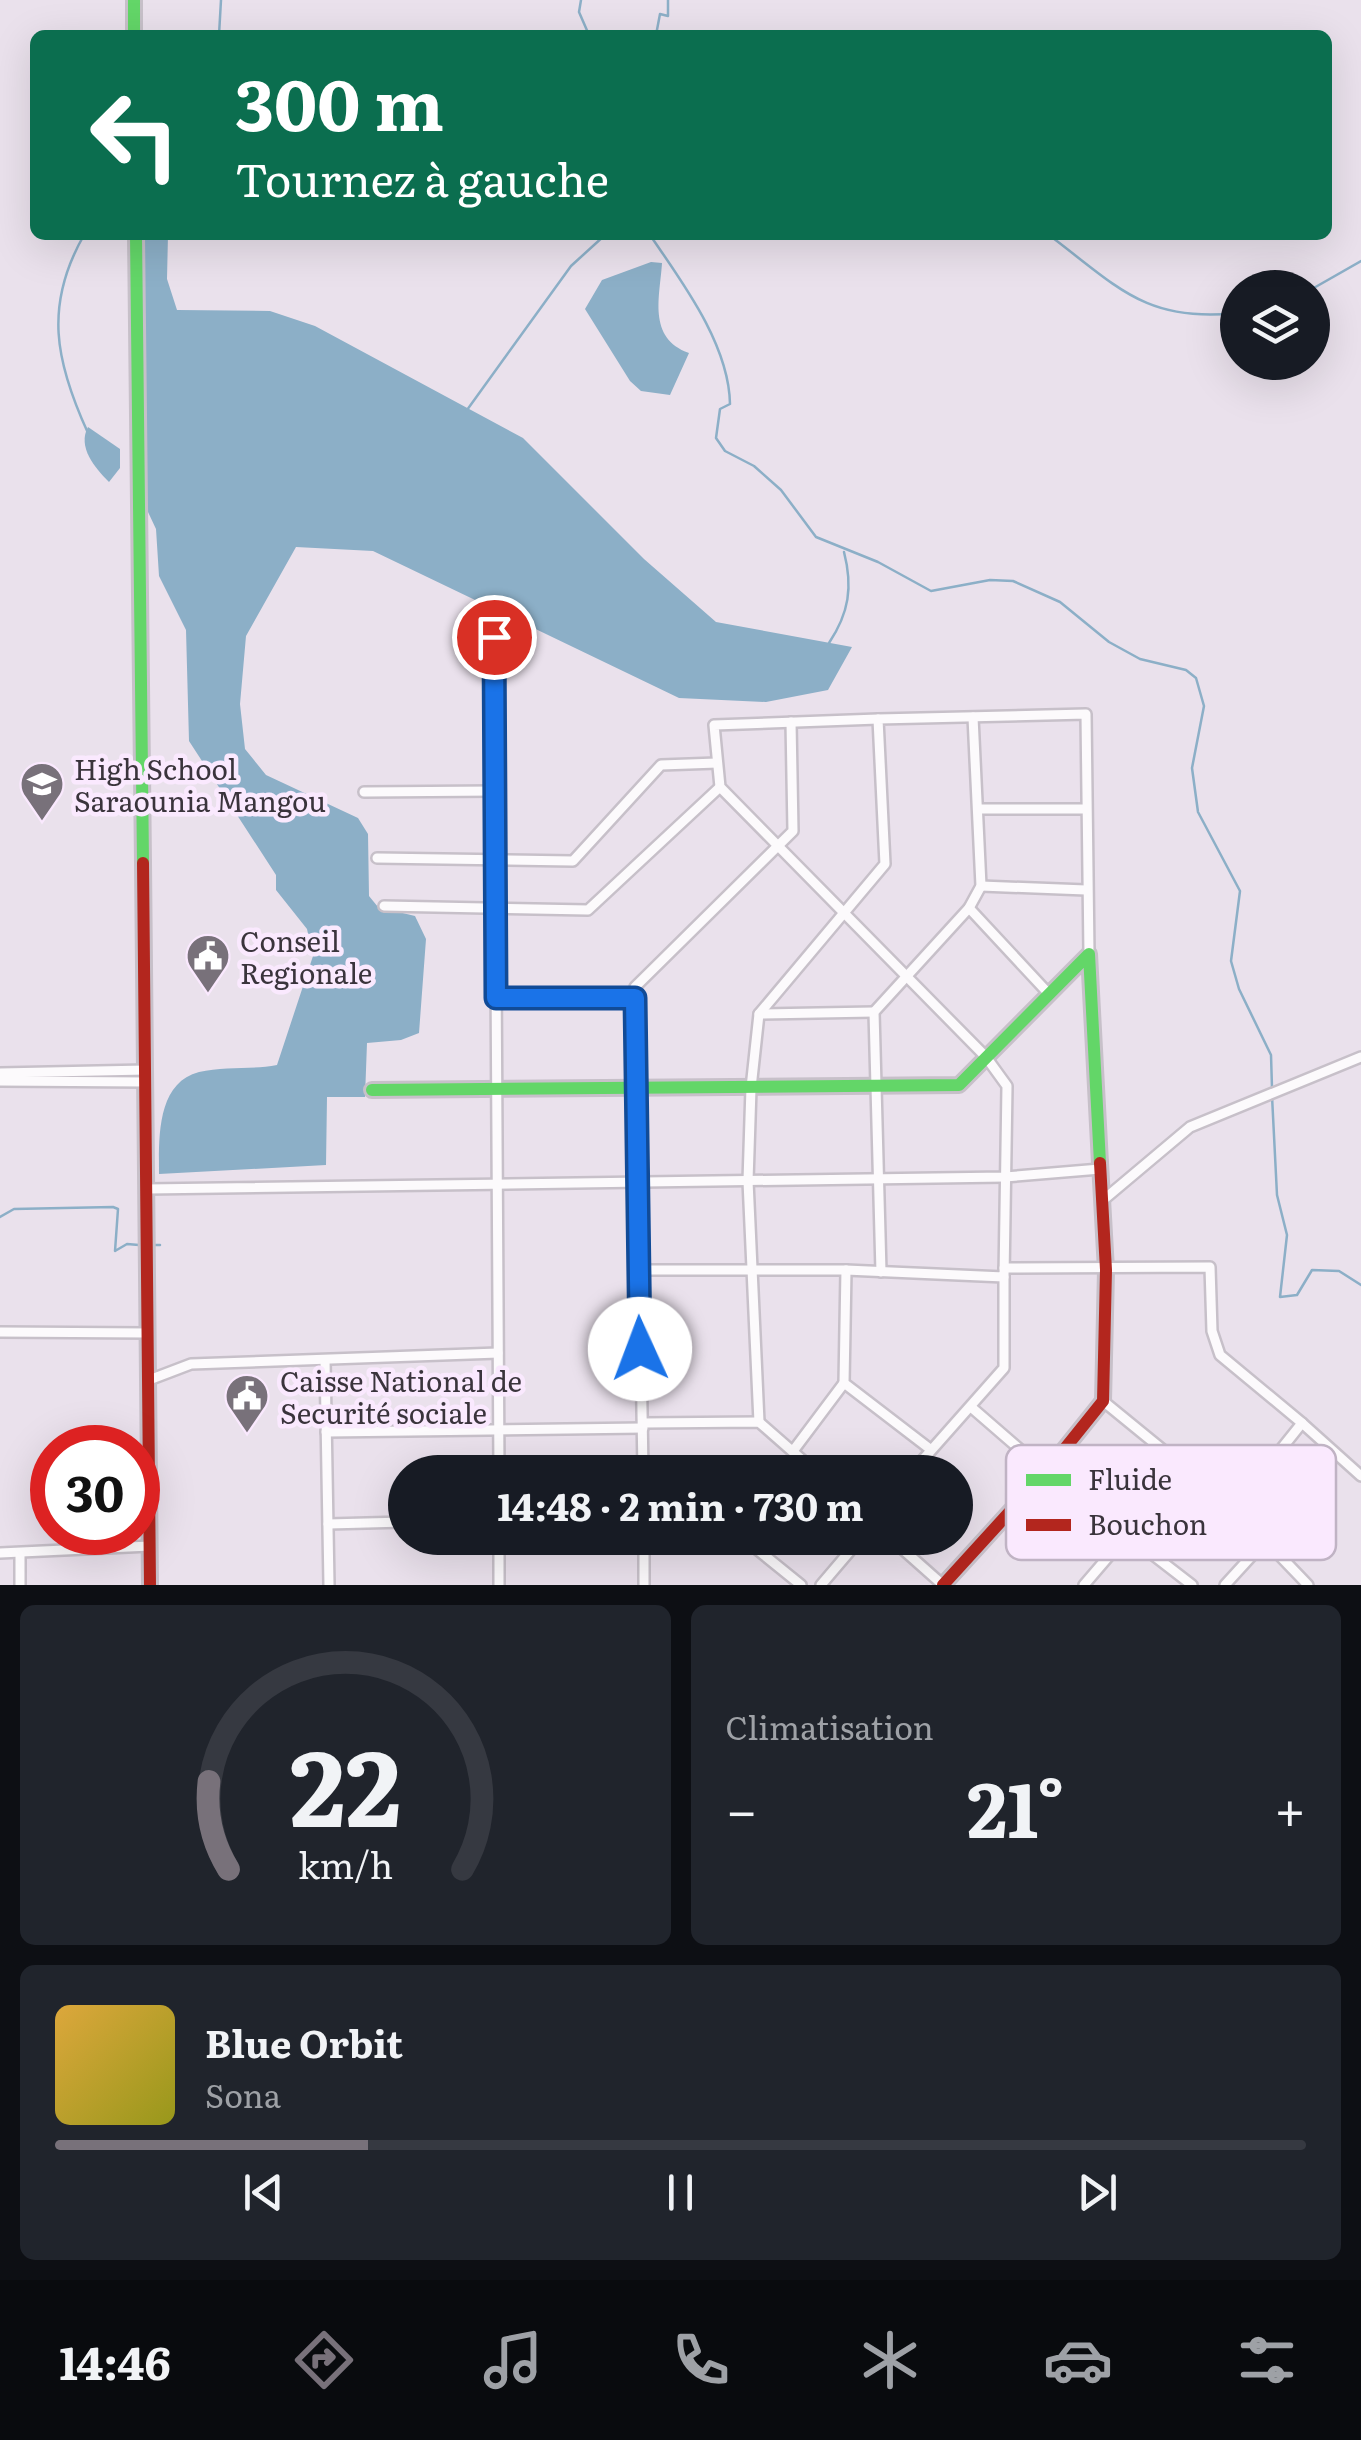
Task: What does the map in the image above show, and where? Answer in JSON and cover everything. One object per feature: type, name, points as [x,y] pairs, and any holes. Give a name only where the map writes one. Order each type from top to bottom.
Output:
[{"type":"main road","points":[[134,0],[134,30]]},
{"type":"main road","points":[[136,240],[146,1076],[154,1188],[149,1425]]},
{"type":"main road","points":[[372,1090],[959,1085],[1089,954]]},
{"type":"main road","points":[[1068,1445],[1103,1401],[1106,1270],[1089,954]]},
{"type":"main road","points":[[943,1585],[1006,1516]]},
{"type":"main road","points":[[150,1555],[150,1585]]},
{"type":"street","points":[[494,637],[499,1455]]},
{"type":"street","points":[[926,1455],[1004,1368],[1007,1086],[986,1058],[720,787],[714,724],[1086,714],[1089,954]]},
{"type":"street","points":[[880,1272],[879,1085],[874,1012],[970,908],[981,886],[973,717]]},
{"type":"street","points":[[796,1455],[760,1422],[748,1181],[750,1088],[759,1014],[846,916],[885,864],[878,719]]},
{"type":"street","points":[[643,1455],[635,986],[793,831],[791,722]]},
{"type":"street","points":[[378,858],[574,861],[662,765],[718,763]]},
{"type":"street","points":[[384,906],[588,910],[720,787]]},
{"type":"street","points":[[364,792],[495,791]]},
{"type":"street","points":[[978,809],[1086,809]]},
{"type":"street","points":[[981,886],[1086,890]]},
{"type":"street","points":[[970,908],[1049,994]]},
{"type":"street","points":[[496,998],[635,998]]},
{"type":"street","points":[[759,1014],[874,1012]]},
{"type":"street","points":[[1102,1202],[1190,1127],[1361,1057]]},
{"type":"street","points":[[0,1073],[146,1076]]},
{"type":"street","points":[[0,1082],[146,1076]]},
{"type":"street","points":[[154,1188],[1006,1177],[1100,1169]]},
{"type":"street","points":[[638,1270],[1004,1272],[1210,1268],[1212,1331],[1220,1355],[1326,1445]]},
{"type":"street","points":[[792,1452],[844,1382],[846,1270]]},
{"type":"street","points":[[0,1332],[149,1333]]},
{"type":"street","points":[[149,1380],[192,1364],[498,1353]]},
{"type":"street","points":[[326,1360],[329,1585]]},
{"type":"street","points":[[844,1382],[930,1450]]},
{"type":"street","points":[[1103,1401],[1159,1445]]},
{"type":"street","points":[[972,1407],[1015,1445]]},
{"type":"street","points":[[326,1432],[760,1422]]},
{"type":"street","points":[[1284,1445],[1302,1423]]},
{"type":"street","points":[[1336,1454],[1361,1476]]},
{"type":"street","points":[[328,1524],[388,1522]]},
{"type":"street","points":[[0,1554],[30,1552]]},
{"type":"street","points":[[20,1553],[20,1585]]},
{"type":"street","points":[[499,1555],[500,1585]]},
{"type":"street","points":[[644,1555],[644,1585]]},
{"type":"street","points":[[765,1555],[801,1585]]},
{"type":"street","points":[[821,1585],[847,1555]]},
{"type":"street","points":[[909,1555],[943,1585]]},
{"type":"street","points":[[1084,1585],[1105,1560]]},
{"type":"street","points":[[1161,1560],[1192,1585]]},
{"type":"street","points":[[1225,1585],[1248,1560]]},
{"type":"street","points":[[1286,1560],[1308,1585]]},
{"type":"water","points":[[143,240],[168,240],[167,279],[177,310],[270,311],[315,326],[523,438],[644,559],[716,622],[852,647],[828,690],[766,702],[679,698],[373,551],[296,547],[246,636],[240,704],[245,749],[266,775],[358,818],[368,834],[369,896],[378,907],[415,916],[426,939],[419,1033],[401,1040],[367,1043],[365,1097],[327,1097],[326,1165],[159,1174],[163,1114],[175,1088],[199,1072],[277,1065],[313,956],[307,929],[276,890],[276,875],[189,741],[186,630],[159,576],[156,529],[148,512],[143,477]]},
{"type":"water","points":[[651,262],[662,263],[661,327],[676,346],[689,353],[670,395],[641,391],[630,381],[585,309],[602,280]]},
{"type":"water","points":[[88,427],[120,449],[120,468],[109,482],[86,450]]},
{"type":"waterway","points":[[219,30],[221,0]]},
{"type":"waterway","points":[[581,0],[579,12],[587,30]]},
{"type":"waterway","points":[[657,30],[660,14],[668,16],[668,0]]},
{"type":"waterway","points":[[82,240],[63,285],[59,333],[68,382],[88,433]]},
{"type":"waterway","points":[[467,410],[571,266],[600,240]]},
{"type":"waterway","points":[[653,240],[702,315],[722,359],[730,404],[720,409],[716,438],[725,451],[754,466],[781,490],[816,537],[878,562],[931,591],[990,580],[1013,581],[1060,602],[1109,642],[1140,659],[1186,670],[1196,678],[1204,706],[1192,768],[1198,812],[1240,891],[1231,961],[1239,989],[1271,1055],[1272,1088]]},
{"type":"waterway","points":[[1056,240],[1135,297],[1179,312],[1220,314]]},
{"type":"waterway","points":[[1330,279],[1361,261]]},
{"type":"waterway","points":[[829,643],[847,599],[844,552]]},
{"type":"waterway","points":[[1272,1096],[1277,1195],[1287,1235],[1280,1297],[1297,1295],[1312,1270],[1339,1271],[1361,1285]]},
{"type":"waterway","points":[[0,1217],[14,1209],[113,1207],[118,1209],[115,1251],[127,1244],[139,1245]]},
{"type":"waterway","points":[[152,1245],[160,1245]]},
{"type":"traffic: fast","points":[[134,0],[134,30]]},
{"type":"traffic: fast","points":[[136,240],[143,863]]},
{"type":"traffic: fast","points":[[372,1090],[959,1085],[1089,954],[1100,1163]]},
{"type":"traffic: jam","points":[[143,863],[150,1585]]},
{"type":"traffic: jam","points":[[1068,1445],[1103,1401],[1106,1270],[1100,1163]]},
{"type":"traffic: jam","points":[[943,1585],[1006,1516]]},
{"type":"place","name":"High School Saraounia Mangou","points":[[42,822]]},
{"type":"place","name":"Conseil Regionale","points":[[208,994]]},
{"type":"place","name":"Caisse National de Securité sociale","points":[[247,1434]]},
{"type":"route","points":[[494,637],[496,998],[635,998],[640,1349]]}]
